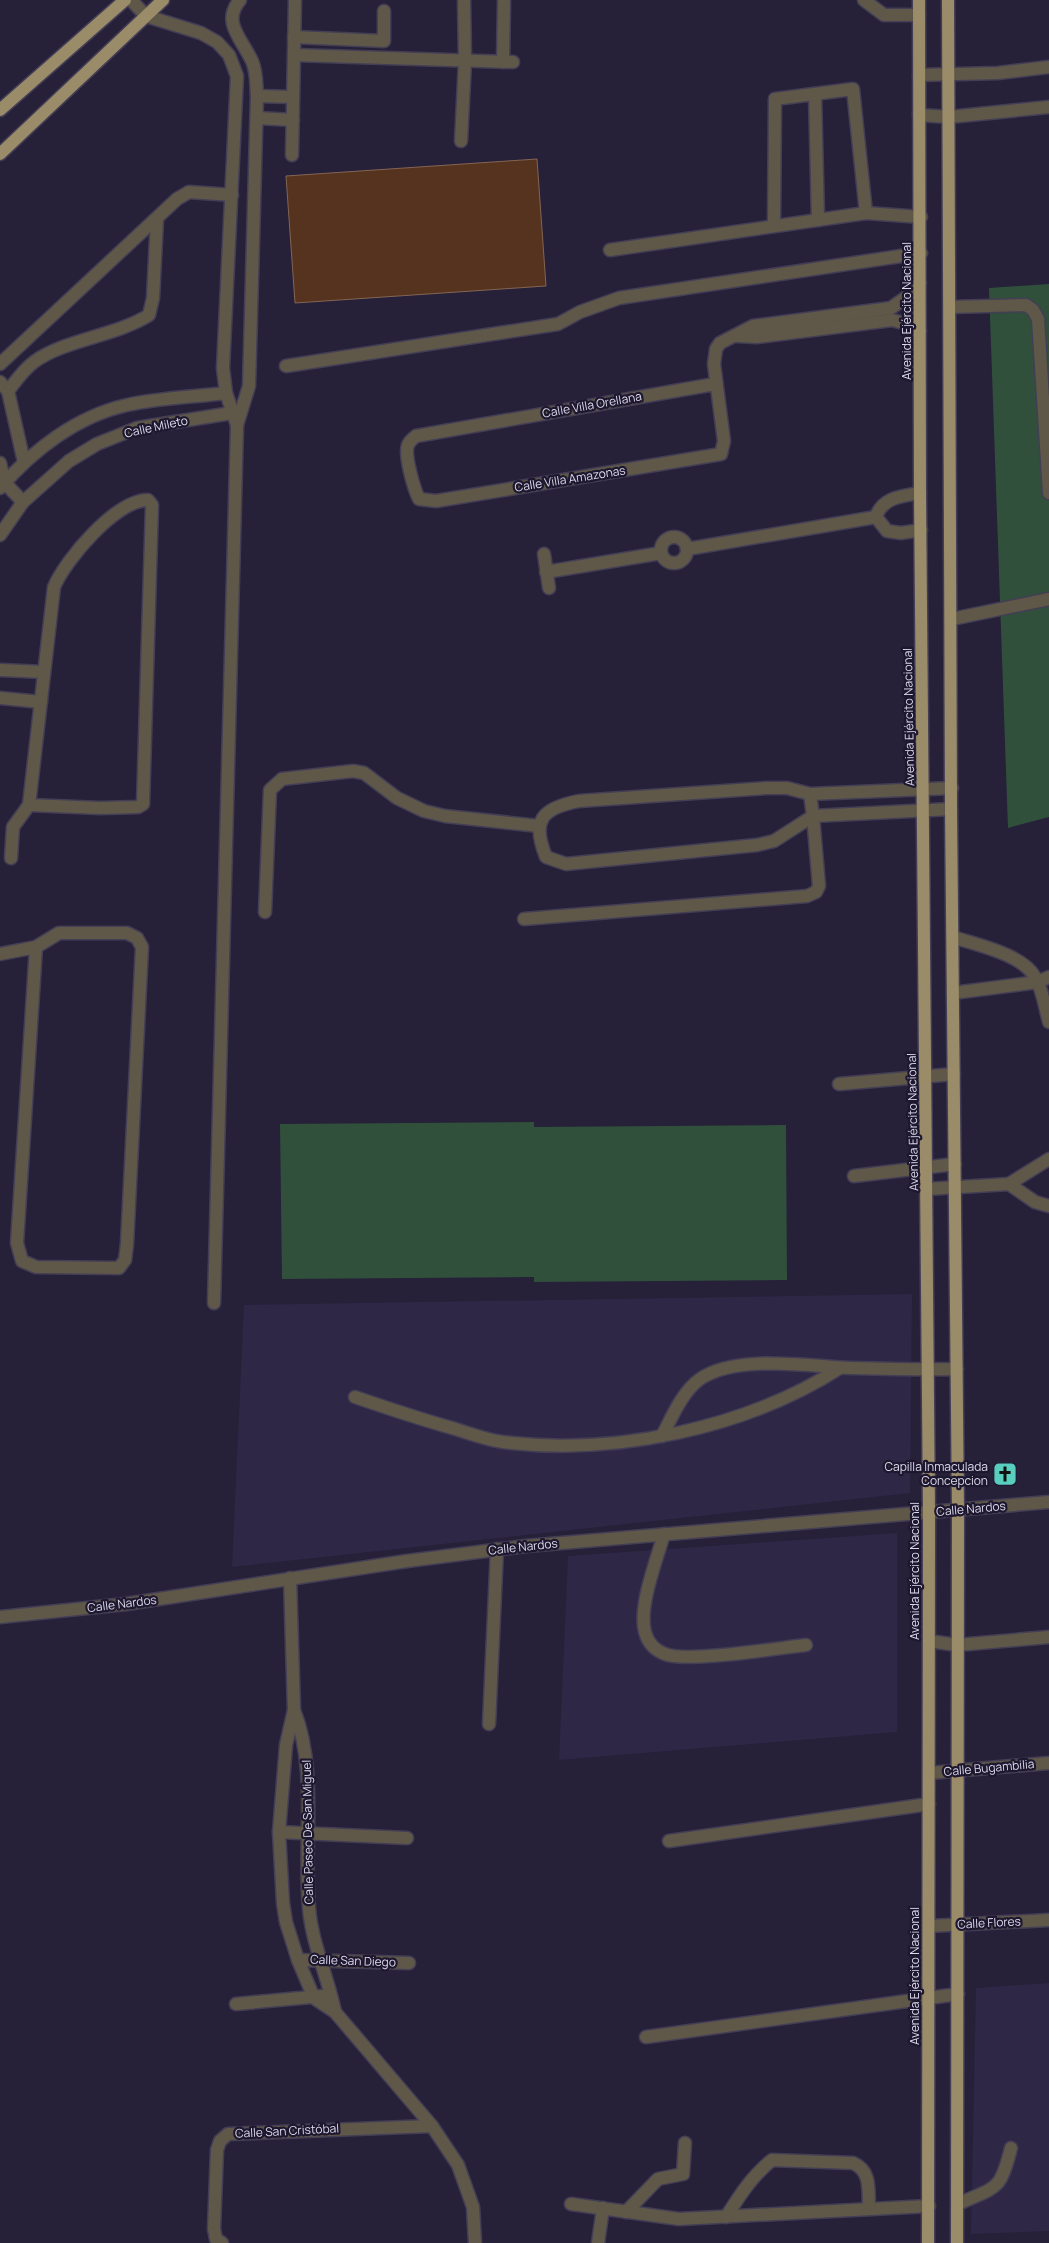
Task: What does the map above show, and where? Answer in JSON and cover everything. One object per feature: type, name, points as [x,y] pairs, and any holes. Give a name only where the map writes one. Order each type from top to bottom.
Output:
[{"type":"main road","points":[[0,110],[125,0]]},
{"type":"main road","points":[[0,154],[163,0]]},
{"type":"main road","name":"Avenida Ejército Nacional","points":[[918,0],[921,217],[920,493],[928,1189],[928,2243]]},
{"type":"main road","points":[[948,0],[953,993],[958,1510],[957,2243]]},
{"type":"street","points":[[131,0],[146,16],[201,33],[217,42],[229,55],[237,76],[223,368],[226,393],[235,419],[214,1303]]},
{"type":"street","points":[[235,419],[249,386],[257,118],[257,96],[252,62],[234,29],[232,19],[233,9],[240,0]]},
{"type":"street","points":[[292,155],[295,0]]},
{"type":"street","points":[[461,141],[465,61],[464,0]]},
{"type":"street","points":[[294,55],[508,62],[504,0]]},
{"type":"street","points":[[864,0],[884,15],[919,15]]},
{"type":"street","points":[[384,11],[384,58]]},
{"type":"street","points":[[294,37],[384,40]]},
{"type":"street","points":[[919,75],[949,75],[1049,67]]},
{"type":"street","points":[[774,226],[775,99],[853,89],[866,212]]},
{"type":"street","points":[[815,94],[818,220]]},
{"type":"street","points":[[257,96],[293,98]]},
{"type":"street","points":[[919,115],[949,117],[1049,107]]},
{"type":"street","points":[[257,118],[293,120]]},
{"type":"street","points":[[0,364],[177,199],[189,192],[232,195]]},
{"type":"street","points":[[610,250],[866,212],[921,217]]},
{"type":"street","points":[[24,462],[4,387],[49,353],[135,324],[150,315],[153,298],[157,219]]},
{"type":"street","points":[[286,366],[558,324],[580,312],[619,298],[921,253]]},
{"type":"street","points":[[892,314],[920,283]]},
{"type":"street","points":[[950,307],[1026,305],[1033,310],[1038,320],[1049,493]]},
{"type":"street","points":[[715,384],[716,349],[727,338],[737,336],[753,326],[787,326],[892,314],[920,331]]},
{"type":"street","name":"Calle Villa Orellana","points":[[420,499],[416,492],[407,451],[410,441],[426,433],[715,384]]},
{"type":"street","name":"Calle Villa Amazonas","points":[[420,499],[436,501],[721,454],[724,441],[715,384]]},
{"type":"street","name":"Calle Mileto","points":[[2,485],[24,462],[52,440],[84,420],[104,412],[145,402],[226,393]]},
{"type":"street","name":"Calle Mileto","points":[[0,535],[22,502],[69,461],[97,444],[137,428],[235,419]]},
{"type":"street","points":[[0,463],[2,485],[22,502]]},
{"type":"street","points":[[876,517],[880,508],[892,499],[920,493]]},
{"type":"street","points":[[11,858],[13,827],[29,805],[54,586],[61,570],[79,547],[106,522],[136,502],[148,500],[152,505],[152,515],[143,804],[138,807],[100,808],[29,805]]},
{"type":"street","points":[[876,517],[887,531],[901,533],[921,530]]},
{"type":"street","points":[[687,548],[876,517]]},
{"type":"street","points":[[672,537],[682,539],[687,548],[686,555],[676,564],[664,559],[661,552],[663,542],[672,537]]},
{"type":"street","points":[[546,572],[661,552]]},
{"type":"street","points":[[544,554],[549,588]]},
{"type":"street","points":[[952,619],[1049,599]]},
{"type":"street","points":[[0,670],[44,672]]},
{"type":"street","points":[[0,698],[41,702]]},
{"type":"street","points":[[265,912],[270,790],[282,779],[353,771],[364,773],[397,798],[424,811],[445,816],[539,826]]},
{"type":"street","points":[[952,788],[810,794],[787,788],[767,788],[579,801],[552,808],[542,815],[539,826],[542,847],[546,857],[555,862],[566,864],[757,845],[774,841],[813,816],[952,809]]},
{"type":"street","points":[[524,919],[807,896],[816,892],[819,886],[810,794]]},
{"type":"street","points":[[0,954],[36,947],[59,933],[127,933],[137,938],[142,947],[126,1260],[120,1268],[36,1267],[22,1261],[17,1242],[36,947]]},
{"type":"street","points":[[953,937],[1006,955],[1043,979],[1049,1022]]},
{"type":"street","points":[[953,993],[1043,979]]},
{"type":"street","points":[[839,1084],[954,1074]]},
{"type":"street","points":[[928,1189],[1009,1184],[1049,1159]]},
{"type":"street","points":[[854,1176],[955,1164]]},
{"type":"street","points":[[1009,1184],[1035,1202],[1049,1206]]},
{"type":"street","points":[[662,1436],[691,1387],[712,1373],[726,1368],[792,1363],[840,1368],[957,1369]]},
{"type":"street","points":[[355,1397],[502,1442],[571,1446],[662,1436],[715,1422],[800,1391],[840,1368]]},
{"type":"street","name":"Calle Nardos","points":[[0,1617],[126,1604],[290,1578],[497,1549],[1049,1502]]},
{"type":"street","points":[[664,1534],[644,1607],[645,1631],[651,1646],[665,1655],[690,1657],[806,1645]]},
{"type":"street","points":[[489,1724],[497,1549]]},
{"type":"street","name":"Calle Paseo De San Miguel","points":[[290,1578],[294,1710],[286,1745],[280,1832],[283,1903],[298,1960],[314,1998]]},
{"type":"street","points":[[929,1641],[957,1645],[1049,1637]]},
{"type":"street","name":"Calle Paseo De San Miguel","points":[[294,1710],[305,1744],[307,1878],[310,1911],[319,1959],[332,1995],[335,2012]]},
{"type":"street","name":"Calle Bugambilia","points":[[929,1773],[1049,1763]]},
{"type":"street","points":[[669,1841],[929,1804]]},
{"type":"street","points":[[280,1832],[407,1838]]},
{"type":"street","name":"Calle Flores","points":[[929,1926],[1049,1920]]},
{"type":"street","name":"Calle San Diego","points":[[298,1960],[319,1959],[409,1963]]},
{"type":"street","points":[[646,2037],[958,1994]]},
{"type":"street","points":[[236,2004],[332,1995]]},
{"type":"street","points":[[314,1998],[335,2012],[432,2126],[458,2165],[467,2186],[476,2226],[475,2243]]},
{"type":"street","name":"Calle San Cristóbal","points":[[222,2243],[216,2239],[214,2229],[217,2150],[220,2141],[228,2134],[432,2126]]},
{"type":"street","points":[[626,2212],[658,2179],[683,2174],[684,2144]]},
{"type":"street","points":[[958,2204],[994,2189],[1004,2175],[1011,2148]]},
{"type":"street","points":[[726,2216],[752,2178],[772,2160],[853,2163],[861,2166],[868,2179],[869,2209]]},
{"type":"street","points":[[571,2204],[679,2219],[929,2206]]},
{"type":"street","points":[[598,2243],[603,2208]]},
{"type":"shaded area","points":[[912,1294],[910,1493],[232,1567],[244,1305]]},
{"type":"shaded area","points":[[897,1533],[897,1732],[559,1760],[568,1556]]},
{"type":"shaded area","points":[[1049,1983],[1049,2231],[971,2234],[976,1988]]},
{"type":"green space","points":[[1049,284],[1049,817],[1008,828],[989,288]]},
{"type":"green space","points":[[534,1122],[534,1127],[786,1125],[787,1280],[534,1282],[534,1277],[282,1279],[280,1124]]},
{"type":"building","points":[[537,159],[546,286],[295,303],[286,176]]},
{"type":"place","name":"Capilla Inmaculada Concepcion","points":[[1005,1474]]}]
